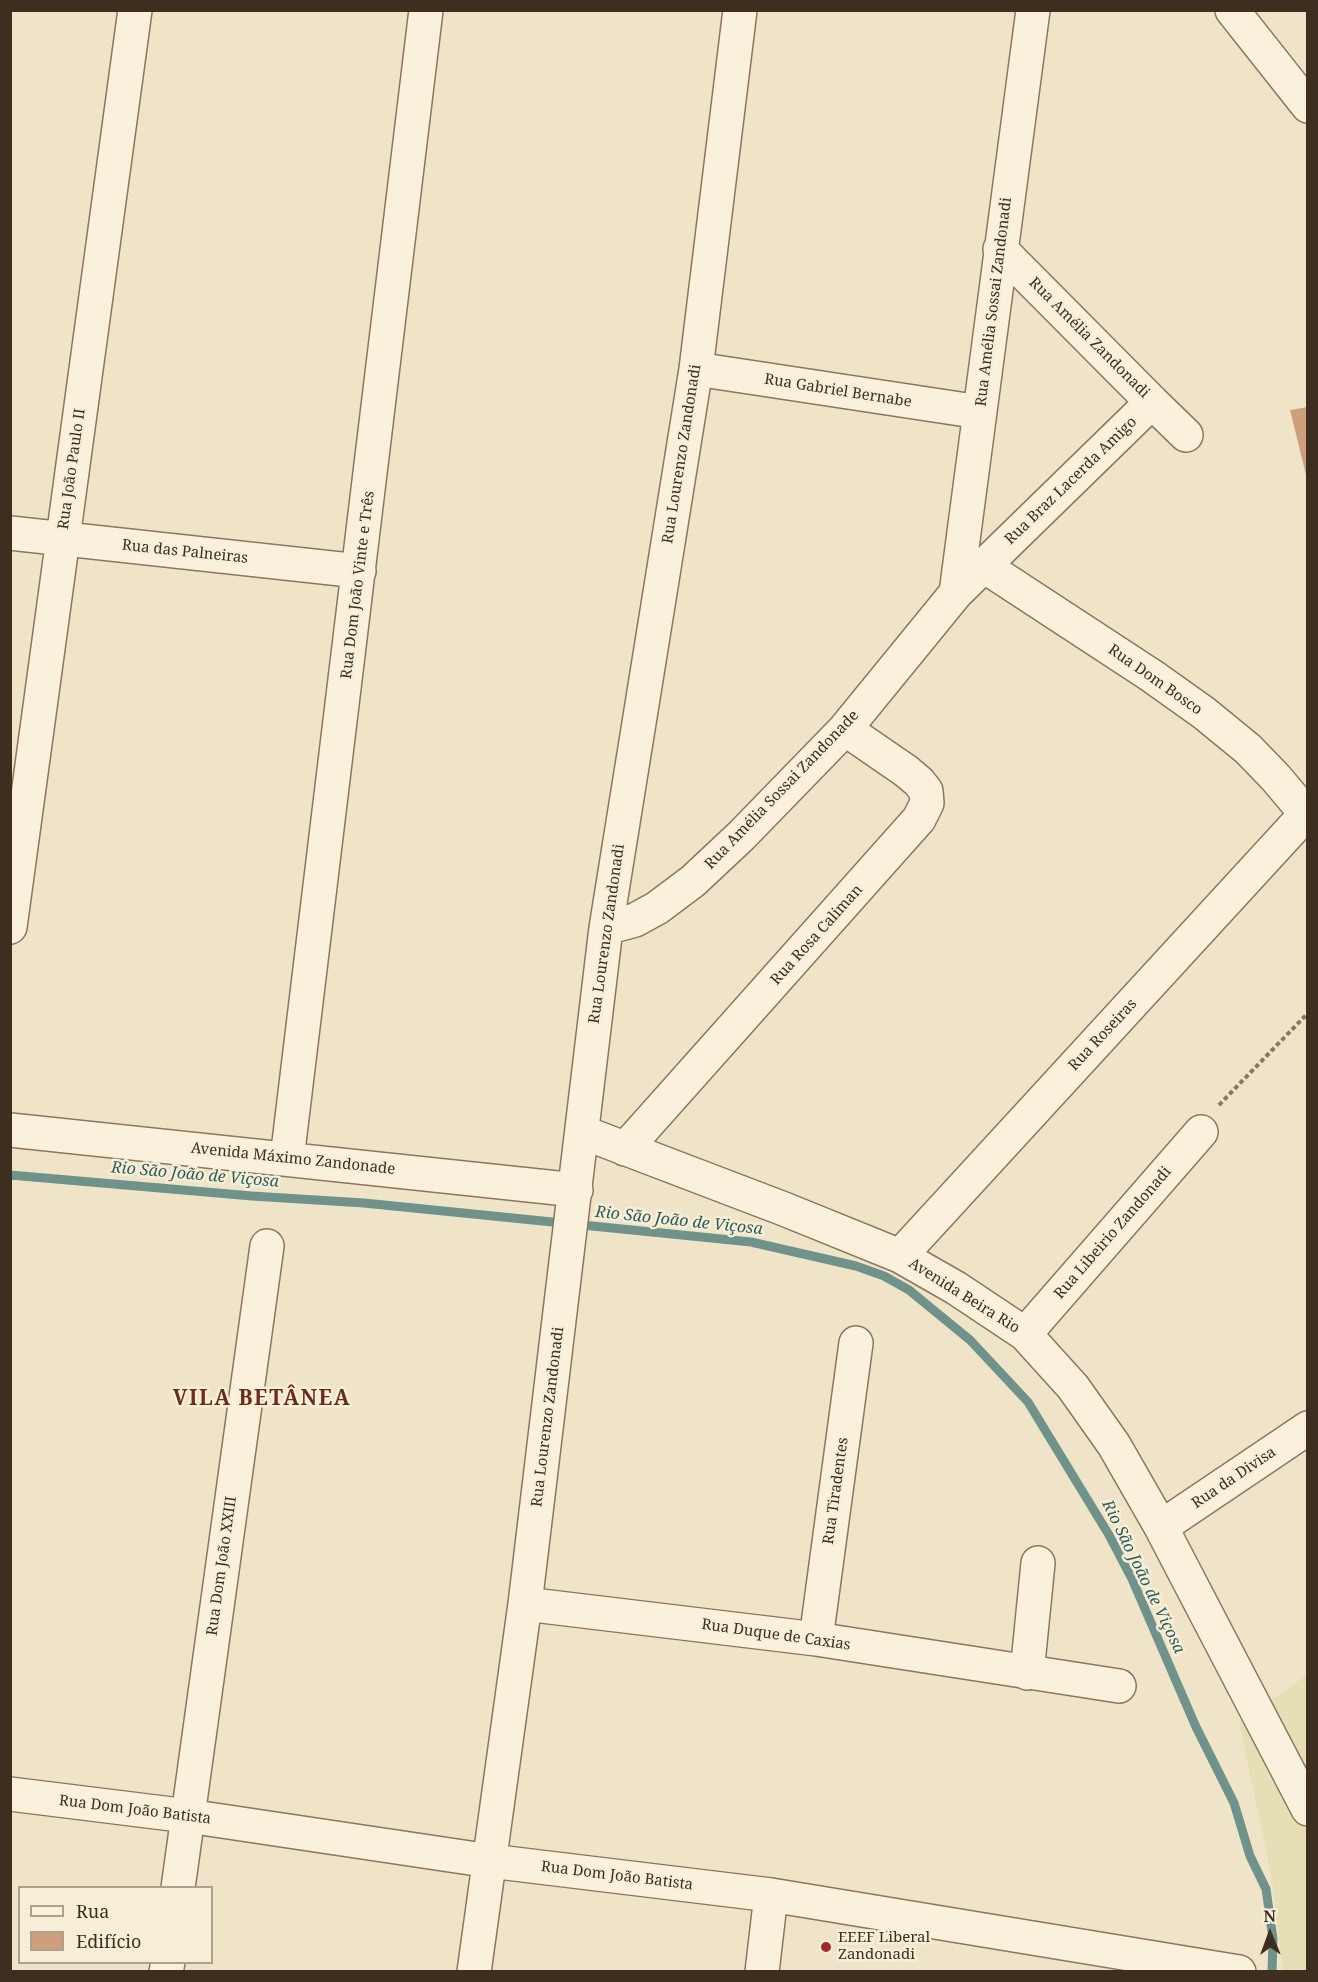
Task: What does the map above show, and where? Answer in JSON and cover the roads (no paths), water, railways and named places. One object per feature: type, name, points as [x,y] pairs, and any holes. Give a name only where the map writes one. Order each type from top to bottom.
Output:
[{"type":"street","name":"Rua João Paulo II","points":[[10,927],[135,10]]},
{"type":"street","name":"Rua Dom João Vinte e Três","points":[[287,1159],[426,10]]},
{"type":"street","name":"Rua Lourenzo Zandonadi","points":[[474,1971],[525,1604],[606,928],[696,369],[740,10]]},
{"type":"street","name":"Rua Amélia Sossai Zandonadi","points":[[957,593],[1000,249],[1033,10]]},
{"type":"street","points":[[1233,10],[1308,106]]},
{"type":"street","name":"Rua Amélia Zandonadi","points":[[1000,249],[1152,402]]},
{"type":"street","name":"Rua Gabriel Bernabe","points":[[696,369],[980,412]]},
{"type":"street","points":[[1152,402],[1186,435]]},
{"type":"street","name":"Rua Braz Lacerda Amigo","points":[[957,593],[1152,402]]},
{"type":"street","name":"Rua das Palneiras","points":[[10,533],[359,571]]},
{"type":"street","name":"Rua Dom Bosco","points":[[984,566],[1152,675],[1204,713],[1248,749],[1307,815]]},
{"type":"street","name":"Rua Amélia Sossai Zandonade","points":[[606,928],[635,920],[657,908],[693,881],[741,836],[845,729],[957,593]]},
{"type":"street","name":"Rua Rosa Caliman","points":[[625,1149],[919,819],[927,803],[926,791],[919,782],[845,729]]},
{"type":"street","name":"Rua Roseiras","points":[[900,1256],[1307,815]]},
{"type":"street","name":"Rua Libeirio Zandonadi","points":[[1025,1334],[1208,1120]]},
{"type":"street","name":"Avenida Máximo Zandonade","points":[[10,1130],[287,1159],[574,1202]]},
{"type":"street","name":"Avenida Beira Rio","points":[[582,1132],[900,1256],[956,1288],[1025,1334],[1073,1387],[1114,1445],[1161,1527],[1308,1809]]},
{"type":"street","name":"Rua Dom João XXIII","points":[[178,1886],[267,1245]]},
{"type":"street","name":"Rua Tiradentes","points":[[816,1639],[856,1343]]},
{"type":"street","name":"Rua da Divisa","points":[[1161,1527],[1308,1428]]},
{"type":"street","points":[[1027,1673],[1038,1563]]},
{"type":"street","name":"Rua Duque de Caxias","points":[[525,1604],[816,1639],[1119,1686]]},
{"type":"street","name":"Rua Dom João Batista","points":[[10,1794],[188,1816],[490,1861],[771,1895],[1227,1971]]},
{"type":"street","points":[[762,1971],[771,1895]]},
{"type":"waterway","name":"Rio São João de Viçosa","points":[[10,1175],[252,1196],[364,1203],[751,1242],[856,1266],[884,1276],[909,1290],[970,1340],[1028,1402],[1109,1535],[1132,1579],[1196,1727],[1234,1803],[1250,1856],[1266,1889],[1273,1939],[1272,1972]]},
{"type":"place","name":"EEEF Liberal Zandonadi","points":[[826,1947]]},
{"type":"district","name":"VILA BETÂNEA","points":[[262,1399]]}]
